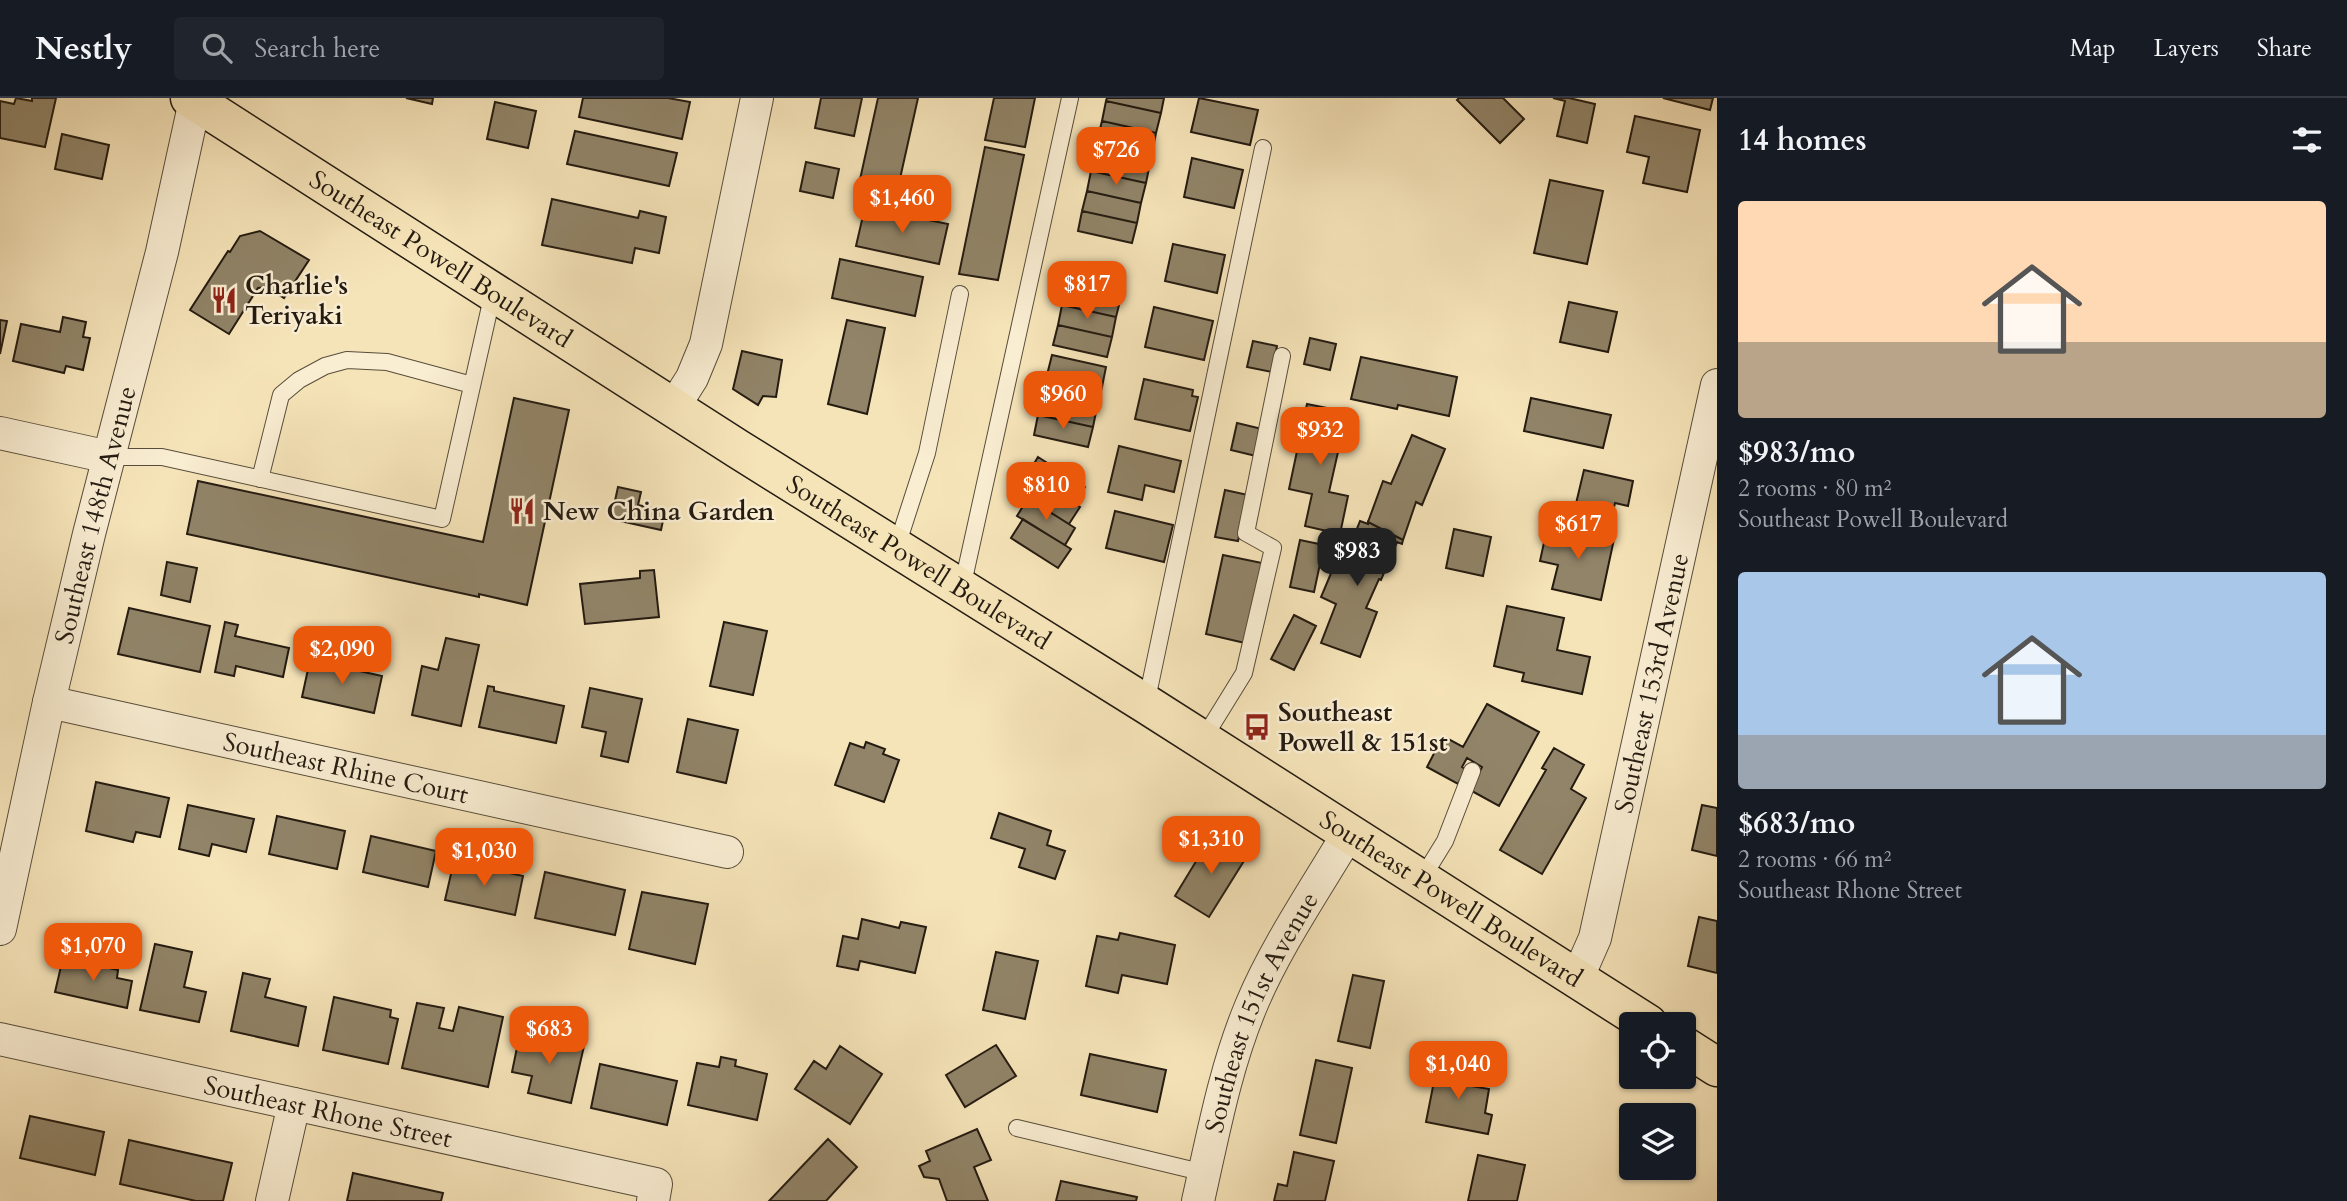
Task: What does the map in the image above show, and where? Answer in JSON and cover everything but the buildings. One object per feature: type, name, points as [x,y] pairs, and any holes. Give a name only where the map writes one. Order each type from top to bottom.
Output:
[{"type":"main road","name":"Southeast Powell Boulevard","points":[[193,100],[896,549],[1146,704],[1629,1012]]},
{"type":"main road","points":[[1696,1054],[1717,1067]]},
{"type":"street","points":[[674,408],[692,378],[705,344],[757,98]]},
{"type":"street","name":"Southeast 148th Avenue","points":[[0,929],[49,702],[162,252],[193,100]]},
{"type":"street","name":"Southeast 153rd Avenue","points":[[1577,979],[1595,938],[1717,385]]},
{"type":"street","points":[[0,433],[109,457]]},
{"type":"street","name":"Southeast Rhine Court","points":[[49,702],[727,852]]},
{"type":"street","name":"Southeast 151st Avenue","points":[[1202,1187],[1229,1064],[1252,1004],[1284,943],[1348,834]]},
{"type":"street","name":"Southeast Rhone Street","points":[[0,1039],[294,1104],[655,1193]]},
{"type":"street","points":[[272,1201],[294,1104]]},
{"type":"lane","points":[[962,590],[1070,98]]},
{"type":"lane","points":[[1146,704],[1263,148]]},
{"type":"lane","points":[[109,457],[162,457],[442,519],[493,292]]},
{"type":"lane","points":[[896,549],[927,453],[961,294]]},
{"type":"lane","points":[[1202,741],[1244,673],[1273,548],[1246,533],[1282,356]]},
{"type":"lane","points":[[260,479],[281,395],[299,380],[325,366],[347,360],[387,362],[472,386]]},
{"type":"lane","points":[[1421,880],[1445,841],[1472,771]]},
{"type":"lane","points":[[1017,1128],[1202,1187]]},
{"type":"place","name":"Charlie's Teriyaki","points":[[224,300]]},
{"type":"place","name":"New China Garden","points":[[522,511]]},
{"type":"place","name":"Southeast Powell & 151st","points":[[1257,727]]}]
